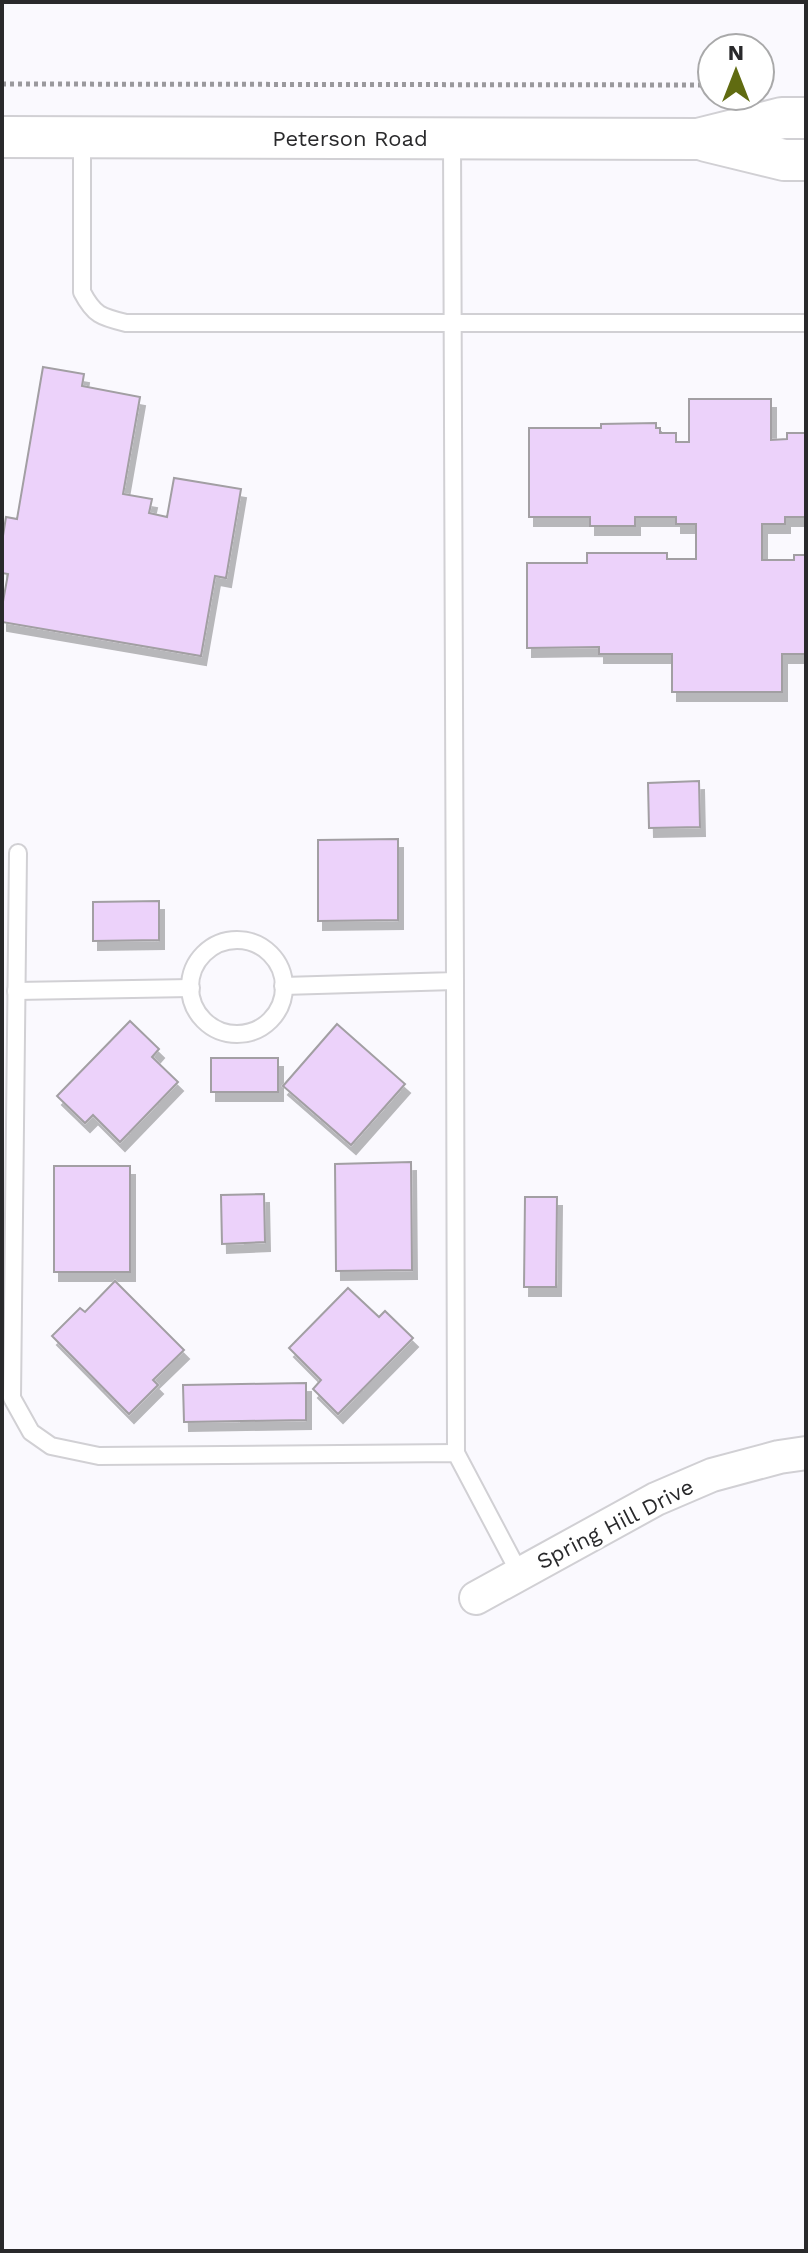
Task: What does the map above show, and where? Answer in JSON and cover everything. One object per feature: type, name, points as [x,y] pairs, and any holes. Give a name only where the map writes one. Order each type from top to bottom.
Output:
[{"type":"street","name":"Peterson Road","points":[[698,139],[782,118],[806,118]]},
{"type":"street","name":"Peterson Road","points":[[2,137],[698,139],[784,160],[806,160]]},
{"type":"street","name":"Spring Hill Drive","points":[[476,1598],[656,1499],[712,1475],[806,1453]]},
{"type":"lane","points":[[82,138],[82,292],[91,310],[109,319],[126,323],[806,323]]},
{"type":"lane","points":[[452,138],[456,1453],[520,1574]]},
{"type":"lane","points":[[18,853],[12,1398],[31,1432],[51,1446],[99,1456],[456,1453]]},
{"type":"lane","points":[[237,940],[254,943],[268,952],[278,964],[283,996],[278,1011],[267,1023],[253,1032],[237,1034],[220,1032],[207,1023],[196,1011],[190,995],[191,988],[196,964],[207,951],[221,943],[237,940]]},
{"type":"lane","points":[[283,986],[455,981]]},
{"type":"lane","points":[[16,991],[191,988]]},
{"type":"path","points":[[2,84],[696,85]]},
{"type":"building","points":[[43,367],[84,374],[82,386],[140,397],[123,494],[152,499],[149,513],[167,517],[174,478],[241,489],[226,578],[215,576],[201,656],[2,622],[8,574],[2,573],[6,517],[17,519]]},
{"type":"building","points":[[689,399],[771,399],[771,440],[787,439],[787,433],[805,433],[806,422],[806,517],[785,517],[785,524],[762,524],[762,560],[794,560],[794,555],[806,555],[806,654],[782,654],[782,692],[672,692],[672,654],[599,654],[599,647],[527,648],[527,563],[587,563],[587,553],[667,553],[667,559],[696,559],[696,524],[676,524],[676,517],[635,517],[635,526],[590,526],[590,517],[529,517],[529,428],[601,428],[601,424],[656,423],[660,433],[676,433],[676,442],[689,442]]},
{"type":"building","points":[[699,781],[700,827],[649,828],[648,783]]},
{"type":"building","points":[[398,839],[398,920],[318,921],[318,840]]},
{"type":"building","points":[[159,901],[159,940],[93,941],[93,902]]},
{"type":"building","points":[[130,1021],[159,1049],[152,1057],[178,1082],[120,1142],[93,1115],[85,1123],[57,1096]]},
{"type":"building","points":[[337,1024],[405,1084],[351,1145],[283,1086]]},
{"type":"building","points":[[211,1058],[278,1058],[278,1092],[211,1092]]},
{"type":"building","points":[[411,1162],[412,1270],[336,1271],[335,1164]]},
{"type":"building","points":[[54,1166],[130,1166],[130,1272],[54,1272]]},
{"type":"building","points":[[264,1194],[265,1242],[222,1244],[221,1195]]},
{"type":"building","points":[[525,1197],[557,1197],[556,1287],[524,1287]]},
{"type":"building","points":[[115,1281],[184,1350],[153,1380],[158,1385],[129,1414],[52,1336],[80,1308],[85,1312]]},
{"type":"building","points":[[348,1288],[379,1317],[385,1311],[413,1338],[338,1414],[313,1389],[321,1380],[289,1348]]},
{"type":"building","points":[[306,1383],[306,1420],[184,1422],[183,1385]]}]
